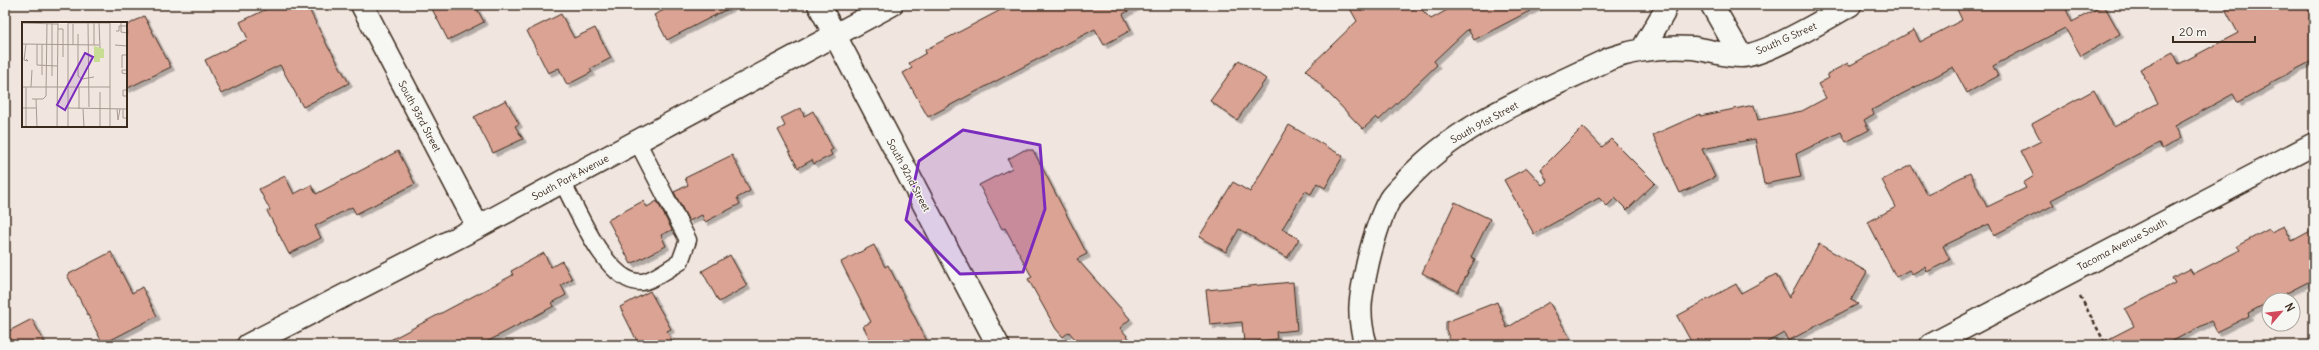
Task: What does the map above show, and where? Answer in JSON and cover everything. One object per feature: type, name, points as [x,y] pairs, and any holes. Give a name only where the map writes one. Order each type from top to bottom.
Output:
[{"type":"street","name":"South 93rd Street","points":[[362,5],[478,227]]},
{"type":"street","name":"South 92nd Street","points":[[819,5],[998,345]]},
{"type":"street","name":"South Park Avenue","points":[[248,345],[478,227],[890,5]]},
{"type":"street","points":[[1642,50],[1663,14],[1666,5]]},
{"type":"street","points":[[1712,5],[1741,56]]},
{"type":"street","name":"South G Street","points":[[1741,56],[1760,51],[1806,30],[1850,5]]},
{"type":"street","name":"South 91st Street","points":[[1366,345],[1362,330],[1359,299],[1375,236],[1390,198],[1423,162],[1447,143],[1488,119],[1609,59],[1642,50],[1692,48],[1741,56]]},
{"type":"street","name":"Tacoma Avenue South","points":[[1931,345],[2314,144]]},
{"type":"lane","points":[[562,181],[602,254],[611,266],[629,280],[643,282],[680,262],[688,240],[637,141]]},
{"type":"path","points":[[2068,273],[2106,345]]},
{"type":"highlighted area","points":[[963,130],[1040,145],[1045,209],[1023,272],[960,274],[906,220],[919,161]]},
{"type":"building","points":[[275,5],[307,5],[329,49],[349,83],[303,107],[280,65],[221,94],[205,60],[248,39],[240,22]]},
{"type":"building","points":[[430,5],[475,5],[484,22],[448,40]]},
{"type":"building","points":[[674,5],[735,5],[667,40],[654,15]]},
{"type":"building","points":[[1010,5],[1139,5],[1123,14],[1131,30],[1104,45],[1095,29],[928,117],[903,73],[912,68],[909,63],[926,53],[925,50]]},
{"type":"building","points":[[1348,5],[1417,5],[1431,19],[1456,5],[1541,5],[1474,40],[1468,29],[1434,61],[1437,65],[1379,120],[1376,117],[1363,129],[1306,70],[1357,21]]},
{"type":"building","points":[[1955,5],[2064,5],[2072,22],[2104,5],[2120,34],[2081,56],[2065,28],[1993,66],[1998,76],[1967,93],[1953,67],[1872,110],[1874,114],[1864,120],[1869,130],[1846,142],[1841,132],[1796,154],[1801,177],[1764,184],[1755,139],[1702,149],[1715,177],[1680,193],[1653,135],[1700,114],[1700,116],[1754,105],[1758,120],[1802,111],[1826,98],[1818,84],[1829,78],[1827,74],[1848,63],[1849,66],[1914,30],[1920,42],[1962,20]]},
{"type":"building","points":[[2223,5],[2308,5],[2314,16],[2314,60],[2270,83],[2270,85],[2238,103],[2233,94],[2175,126],[2181,138],[2162,149],[2159,143],[2051,200],[2054,205],[1994,235],[1989,224],[1943,246],[1950,260],[1927,272],[1925,267],[1912,274],[1909,270],[1896,277],[1868,222],[1896,207],[1882,180],[1911,165],[1927,194],[1970,173],[1987,207],[2026,188],[2023,183],[2034,176],[2021,151],[2041,141],[2032,124],[2094,90],[2114,127],[2158,103],[2140,69],[2173,52],[2179,64],[2238,33]]},
{"type":"building","points":[[561,14],[574,38],[595,28],[611,58],[590,69],[592,72],[567,85],[559,68],[548,73],[527,31]]},
{"type":"building","points":[[144,16],[171,67],[127,89],[127,25]]},
{"type":"building","points":[[1239,60],[1266,79],[1237,120],[1210,101]]},
{"type":"building","points":[[506,100],[519,124],[515,126],[523,139],[493,153],[474,117]]},
{"type":"building","points":[[801,108],[804,116],[813,111],[833,149],[830,151],[832,155],[814,164],[812,160],[798,168],[778,130],[785,126],[781,118]]},
{"type":"building","points":[[1289,125],[1343,156],[1325,188],[1317,183],[1311,194],[1305,191],[1282,229],[1299,239],[1287,258],[1239,229],[1226,252],[1199,237],[1233,182],[1250,192]]},
{"type":"building","points":[[1583,127],[1602,147],[1611,139],[1655,183],[1627,210],[1615,198],[1607,206],[1599,198],[1534,234],[1504,180],[1527,168],[1542,185],[1547,181],[1541,169]]},
{"type":"building","points":[[1024,150],[1033,150],[1087,254],[1077,259],[1130,319],[1120,328],[1135,345],[1080,345],[1069,332],[1063,337],[1056,329],[1028,279],[1032,277],[1005,228],[1002,229],[979,185],[1012,168],[1008,159]]},
{"type":"building","points":[[398,151],[415,184],[356,214],[352,207],[315,226],[321,238],[289,254],[267,211],[270,210],[259,189],[285,176],[294,194],[311,185],[316,194]]},
{"type":"building","points":[[732,155],[750,191],[737,198],[740,204],[705,222],[702,215],[689,221],[674,192],[688,185],[685,178]]},
{"type":"building","points":[[643,201],[647,207],[657,201],[672,230],[661,235],[666,246],[631,264],[608,220]]},
{"type":"building","points":[[1455,202],[1490,219],[1471,257],[1475,259],[1458,292],[1422,273]]},
{"type":"building","points":[[2284,226],[2292,241],[2314,229],[2314,279],[2289,292],[2261,292],[2261,306],[2248,313],[2249,316],[2217,332],[2211,321],[2165,345],[2097,345],[2134,326],[2125,309],[2175,283],[2172,278],[2190,269],[2193,274],[2240,250],[2237,246],[2269,229],[2271,232]]},
{"type":"building","points":[[1819,244],[1867,272],[1851,300],[1858,304],[1788,341],[1784,333],[1762,345],[1693,345],[1677,316],[1736,284],[1741,293],[1776,274],[1789,298]]},
{"type":"building","points":[[874,245],[885,267],[888,265],[929,345],[873,345],[863,326],[871,322],[841,262]]},
{"type":"building","points":[[111,252],[132,293],[142,287],[157,316],[103,344],[67,275]]},
{"type":"building","points":[[544,253],[551,267],[562,261],[572,279],[561,285],[566,295],[552,303],[554,306],[481,345],[381,345],[513,275],[511,271]]},
{"type":"building","points":[[730,255],[747,286],[719,302],[702,271]]},
{"type":"building","points":[[1293,282],[1297,330],[1276,332],[1277,339],[1244,343],[1242,322],[1210,325],[1206,290]]},
{"type":"building","points":[[650,291],[671,329],[667,331],[674,345],[639,345],[620,307]]},
{"type":"building","points":[[1497,302],[1507,328],[1549,302],[1574,345],[1452,345],[1446,330],[1446,322]]},
{"type":"building","points":[[32,319],[46,345],[5,345],[5,333]]}]
